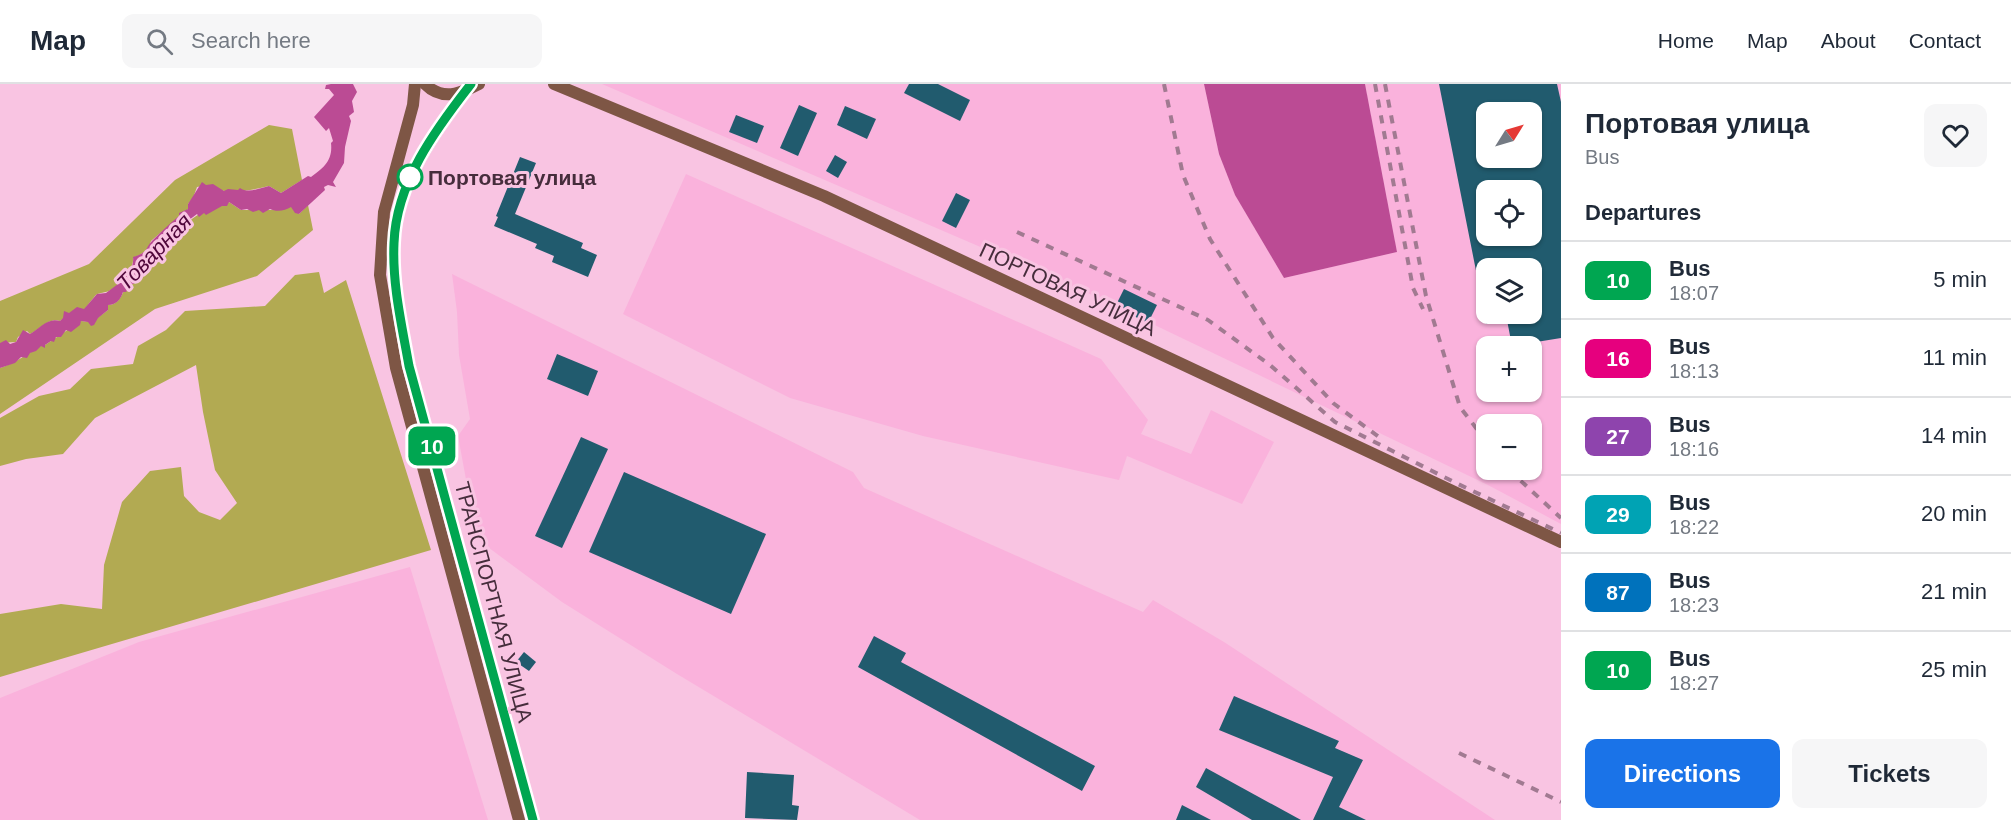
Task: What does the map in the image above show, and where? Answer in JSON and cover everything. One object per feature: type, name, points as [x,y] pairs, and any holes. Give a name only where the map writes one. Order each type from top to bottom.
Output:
[{"type":"main road","name":"ТРАНСПОРТНАЯ УЛИЦА","points":[[415,84],[413,105],[384,212],[380,275],[396,368],[519,820]]},
{"type":"main road","points":[[425,84],[441,94],[480,84]]},
{"type":"main road","name":"ПОРТОВАЯ УЛИЦА","points":[[554,84],[824,196],[1561,542]]},
{"type":"main road","name":"ТРАНСПОРТНАЯ УЛИЦА","points":[[468,88],[406,183],[393,244],[396,289],[409,366],[533,820]]},
{"type":"shaded area","points":[[602,84],[1204,84],[1219,154],[1235,195],[1284,278],[1397,252],[1365,84],[1561,84],[1561,524],[1478,480],[1542,480],[1542,414],[1476,414],[1476,479],[1092,295]]},
{"type":"shaded area","points":[[269,125],[292,129],[302,180],[281,193],[269,186],[236,191],[221,190],[211,186],[197,187],[188,204],[188,209],[151,241],[144,252],[133,258],[129,272],[118,285],[96,295],[84,310],[77,308],[60,321],[48,322],[30,334],[27,331],[18,337],[16,342],[0,343],[0,301],[89,264],[175,180]]},
{"type":"shaded area","points":[[686,174],[1101,359],[1148,420],[1141,434],[1191,454],[1211,410],[1274,442],[1242,504],[1127,456],[1119,480],[923,436],[790,398],[623,314]]},
{"type":"shaded area","points":[[229,202],[241,210],[279,210],[291,206],[299,214],[308,205],[313,230],[257,276],[155,309],[0,414],[0,368],[41,345],[45,345],[81,321],[92,320],[102,315],[108,310],[108,305],[118,300],[127,283],[133,284],[133,280],[161,249],[162,243],[170,240],[193,218]]},
{"type":"shaded area","points":[[319,272],[324,293],[346,280],[431,550],[0,677],[0,614],[61,604],[102,609],[104,565],[122,502],[150,471],[181,467],[184,496],[199,512],[220,520],[237,503],[215,470],[196,365],[95,418],[63,454],[26,459],[0,466],[0,418],[39,396],[70,389],[91,369],[133,364],[138,346],[166,330],[185,311],[265,306],[295,275]]},
{"type":"shaded area","points":[[452,274],[853,472],[864,488],[1143,612],[1153,600],[1224,642],[1495,820],[920,820],[562,602],[477,539],[458,436],[470,419],[459,355]]},
{"type":"shaded area","points":[[410,567],[488,820],[0,820],[0,698],[139,642]]},
{"type":"water","name":"Товарная","points":[[353,84],[357,92],[352,101],[354,112],[349,116],[351,121],[344,163],[333,182],[336,187],[328,185],[324,187],[325,190],[299,214],[295,213],[291,207],[280,211],[270,209],[263,213],[259,210],[253,212],[247,209],[241,210],[229,202],[227,206],[222,206],[206,215],[204,213],[199,217],[197,214],[189,220],[191,224],[181,228],[183,233],[178,231],[172,235],[168,243],[162,243],[161,249],[150,259],[148,266],[141,270],[142,273],[139,273],[133,280],[134,284],[127,283],[126,292],[123,292],[116,303],[108,305],[108,310],[98,318],[94,325],[91,326],[88,322],[81,321],[80,325],[71,332],[66,330],[61,337],[56,337],[54,342],[51,341],[45,345],[45,348],[41,346],[30,353],[27,358],[21,357],[15,363],[0,368],[0,343],[6,340],[10,344],[16,342],[23,330],[30,334],[48,322],[60,321],[64,311],[69,313],[77,307],[84,309],[97,294],[106,293],[122,281],[131,269],[133,257],[144,251],[179,216],[179,213],[188,209],[188,204],[202,182],[206,185],[213,184],[224,191],[240,188],[250,191],[269,186],[281,193],[308,176],[311,177],[326,163],[330,155],[333,141],[329,128],[326,131],[314,117],[334,95],[329,89],[325,89],[326,85]]},
{"type":"water","points":[[1204,84],[1365,84],[1397,252],[1284,278],[1235,195],[1219,154]]},
{"type":"building","points":[[909,84],[938,84],[970,100],[960,121],[904,93]]},
{"type":"building","points":[[1439,84],[1557,84],[1561,102],[1561,338],[1542,341],[1542,336],[1510,336],[1508,324],[1542,324],[1542,258],[1476,258],[1476,271]]},
{"type":"building","points":[[799,105],[817,113],[798,156],[780,148]]},
{"type":"building","points":[[845,106],[876,119],[867,139],[837,125]]},
{"type":"building","points":[[736,115],[764,126],[757,143],[729,132]]},
{"type":"building","points":[[835,155],[847,162],[838,178],[826,171]]},
{"type":"building","points":[[520,157],[536,163],[515,214],[583,243],[581,248],[597,255],[588,277],[552,262],[554,256],[535,248],[537,244],[494,226]]},
{"type":"building","points":[[956,193],[970,200],[956,228],[942,221]]},
{"type":"building","points":[[1124,289],[1157,305],[1148,323],[1115,307]]},
{"type":"building","points":[[557,354],[598,371],[588,396],[547,379]]},
{"type":"building","points":[[581,437],[608,449],[562,548],[535,536]]},
{"type":"building","points":[[624,472],[766,534],[731,614],[589,552]]},
{"type":"building","points":[[874,636],[906,653],[901,662],[1095,766],[1082,791],[858,667]]},
{"type":"building","points":[[524,652],[536,662],[529,671],[516,662]]},
{"type":"building","points":[[1234,696],[1339,741],[1335,748],[1363,760],[1339,807],[1366,820],[1313,820],[1333,777],[1219,730]]},
{"type":"building","points":[[1206,768],[1301,820],[1252,820],[1196,787]]},
{"type":"building","points":[[747,772],[794,775],[792,805],[799,806],[797,820],[745,818]]},
{"type":"building","points":[[1182,805],[1211,820],[1176,820]]},
{"type":"railway","points":[[1164,84],[1183,175],[1210,239],[1273,338],[1333,403],[1379,437]]},
{"type":"railway","points":[[1375,84],[1413,288],[1423,309]]},
{"type":"railway","points":[[1385,84],[1426,296],[1460,407],[1476,428]]},
{"type":"railway","points":[[1017,232],[1208,320],[1270,365],[1335,422],[1561,533]]},
{"type":"railway","points":[[1520,480],[1561,518]]},
{"type":"railway","points":[[1459,753],[1561,802]]},
{"type":"bus line","name":"10","points":[[471,84],[406,183],[393,244],[396,289],[409,366],[533,820]]},
{"type":"place","name":"Портовая улица","points":[[410,177]]}]
